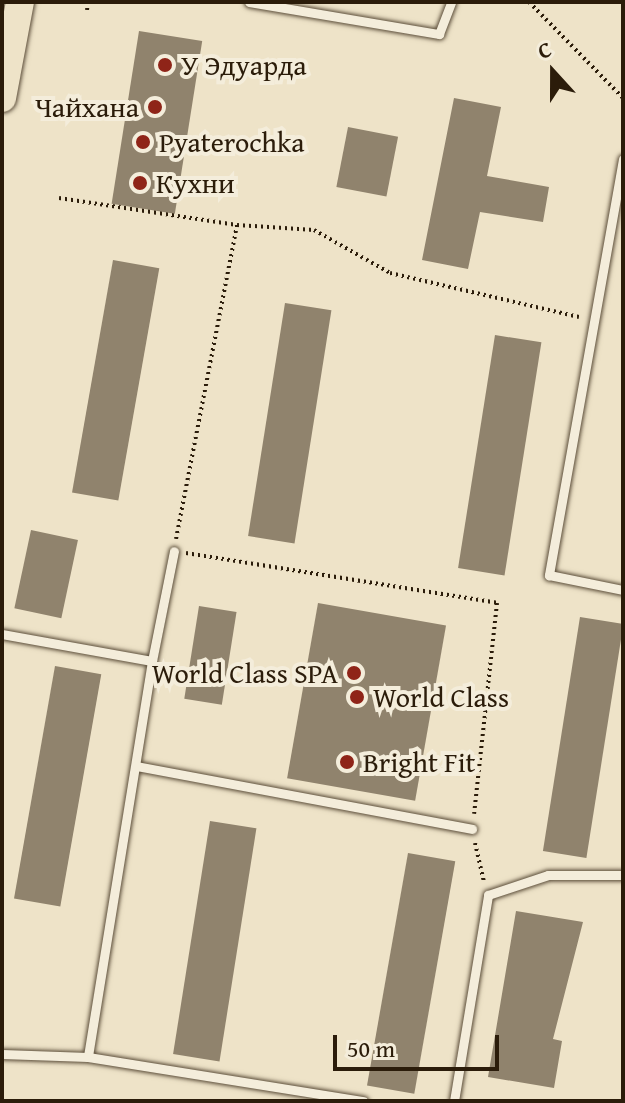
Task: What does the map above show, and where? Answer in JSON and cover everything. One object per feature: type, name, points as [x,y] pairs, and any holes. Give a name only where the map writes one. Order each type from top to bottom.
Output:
[{"type":"main road","points":[[2,98],[20,2]]},
{"type":"lane","points":[[249,2],[439,34],[451,2]]},
{"type":"lane","points":[[623,159],[597,321],[549,575],[623,590]]},
{"type":"lane","points":[[88,1057],[152,661],[174,551]]},
{"type":"lane","points":[[2,634],[152,661]]},
{"type":"lane","points":[[136,766],[472,829]]},
{"type":"lane","points":[[454,1101],[488,895],[548,875],[623,875]]},
{"type":"lane","points":[[2,1054],[88,1057],[364,1101]]},
{"type":"path","points":[[87,10],[88,2]]},
{"type":"path","points":[[529,2],[623,98]]},
{"type":"path","points":[[59,198],[237,225],[314,230],[390,273],[597,321]]},
{"type":"path","points":[[237,225],[174,551],[497,603],[472,829],[488,895]]},
{"type":"building","points":[[139,31],[202,41],[175,214],[112,204]]},
{"type":"building","points":[[454,98],[501,107],[487,176],[549,187],[543,222],[480,212],[468,269],[422,260]]},
{"type":"building","points":[[348,127],[398,137],[386,197],[336,187]]},
{"type":"building","points":[[113,260],[159,268],[118,501],[72,492]]},
{"type":"building","points":[[285,303],[331,310],[295,543],[248,536]]},
{"type":"building","points":[[495,335],[541,342],[505,575],[458,568]]},
{"type":"building","points":[[31,530],[78,540],[61,618],[14,608]]},
{"type":"building","points":[[318,603],[446,626],[415,801],[287,778]]},
{"type":"building","points":[[199,606],[237,612],[222,705],[184,699]]},
{"type":"building","points":[[580,617],[623,624],[586,858],[543,851]]},
{"type":"building","points":[[55,666],[101,674],[60,907],[14,898]]},
{"type":"building","points":[[210,821],[256,828],[220,1061],[173,1054]]},
{"type":"building","points":[[408,853],[455,861],[414,1094],[367,1085]]},
{"type":"building","points":[[516,911],[583,922],[553,1039],[562,1041],[554,1088],[488,1077]]},
{"type":"place","name":"У Эдуарда","points":[[165,65]]},
{"type":"place","name":"Чайхана","points":[[155,107]]},
{"type":"place","name":"Pyaterochka","points":[[143,142]]},
{"type":"place","name":"Кухни","points":[[140,183]]},
{"type":"place","name":"World Class SPA","points":[[354,673]]},
{"type":"place","name":"World Class","points":[[357,697]]},
{"type":"place","name":"Bright Fit","points":[[347,762]]}]
